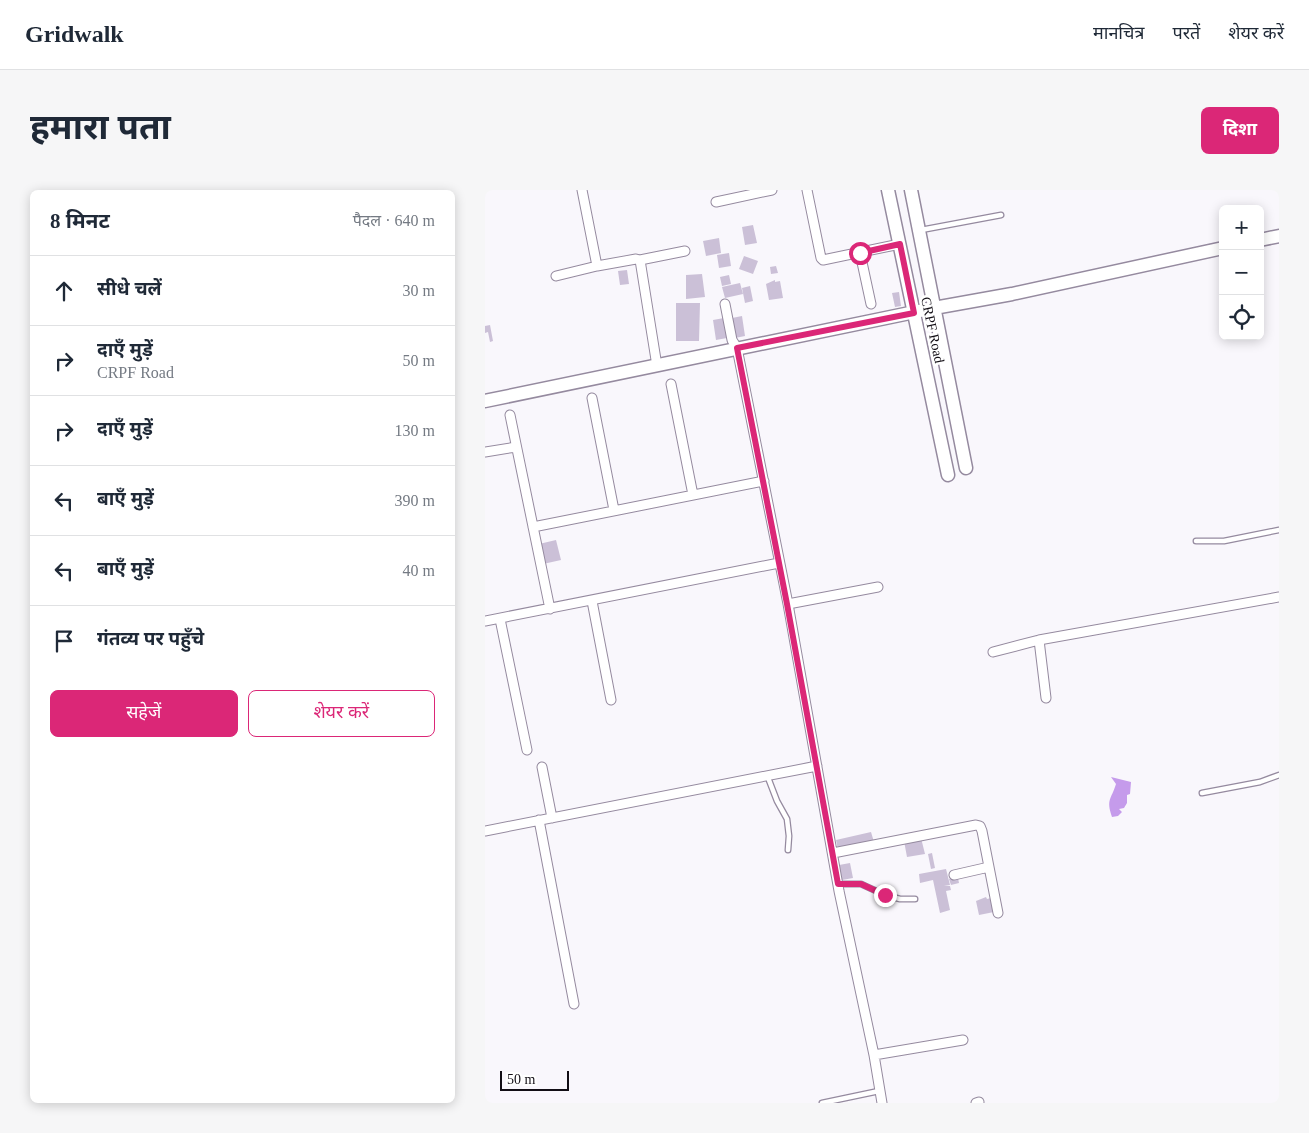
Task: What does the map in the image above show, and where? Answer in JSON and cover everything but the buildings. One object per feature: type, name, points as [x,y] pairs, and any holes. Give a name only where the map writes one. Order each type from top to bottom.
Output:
[{"type":"street","points":[[582,190],[597,266]]},
{"type":"street","points":[[716,202],[772,190]]},
{"type":"street","points":[[807,190],[821,258],[823,260],[900,244]]},
{"type":"street","name":"CRPF Road","points":[[888,190],[948,476]]},
{"type":"street","points":[[911,190],[966,468]]},
{"type":"street","points":[[1264,239],[1279,236]]},
{"type":"street","points":[[485,401],[934,308],[1012,294],[1219,249]]},
{"type":"street","points":[[556,276],[597,266],[685,252]]},
{"type":"street","points":[[860,253],[871,304]]},
{"type":"street","points":[[640,260],[657,366]]},
{"type":"street","points":[[725,304],[731,340],[737,348],[764,481],[838,884],[883,1103]]},
{"type":"street","points":[[671,384],[693,494]]},
{"type":"street","points":[[591,398],[614,510]]},
{"type":"street","points":[[509,415],[550,609]]},
{"type":"street","points":[[485,452],[516,447]]},
{"type":"street","points":[[533,527],[764,481]]},
{"type":"street","points":[[485,622],[779,563]]},
{"type":"street","points":[[787,604],[878,587]]},
{"type":"street","points":[[993,652],[1039,640],[1279,597]]},
{"type":"street","points":[[592,601],[611,700]]},
{"type":"street","points":[[500,619],[527,750]]},
{"type":"street","points":[[1039,640],[1045,698]]},
{"type":"street","points":[[485,831],[817,766]]},
{"type":"street","points":[[542,767],[552,818]]},
{"type":"street","points":[[539,820],[574,1004]]},
{"type":"street","points":[[833,853],[976,825],[980,826],[998,913]]},
{"type":"street","points":[[954,875],[989,867]]},
{"type":"street","points":[[874,1054],[963,1040]]},
{"type":"lane","points":[[919,230],[1001,215]]},
{"type":"lane","points":[[1196,541],[1224,541],[1279,530]]},
{"type":"lane","points":[[767,775],[787,820],[788,850]]},
{"type":"lane","points":[[1202,793],[1260,782],[1279,775]]},
{"type":"lane","points":[[838,884],[861,884],[885,895],[900,899],[915,899]]},
{"type":"lane","points":[[823,1103],[881,1091]]},
{"type":"shaded area","points":[[1111,777],[1131,782],[1127,803],[1124,808],[1119,809],[1122,812],[1118,816],[1112,817],[1109,803],[1116,784]]},
{"type":"route","points":[[860,253],[900,244],[914,313],[737,348],[772,521],[838,884],[861,884],[885,895]]}]
